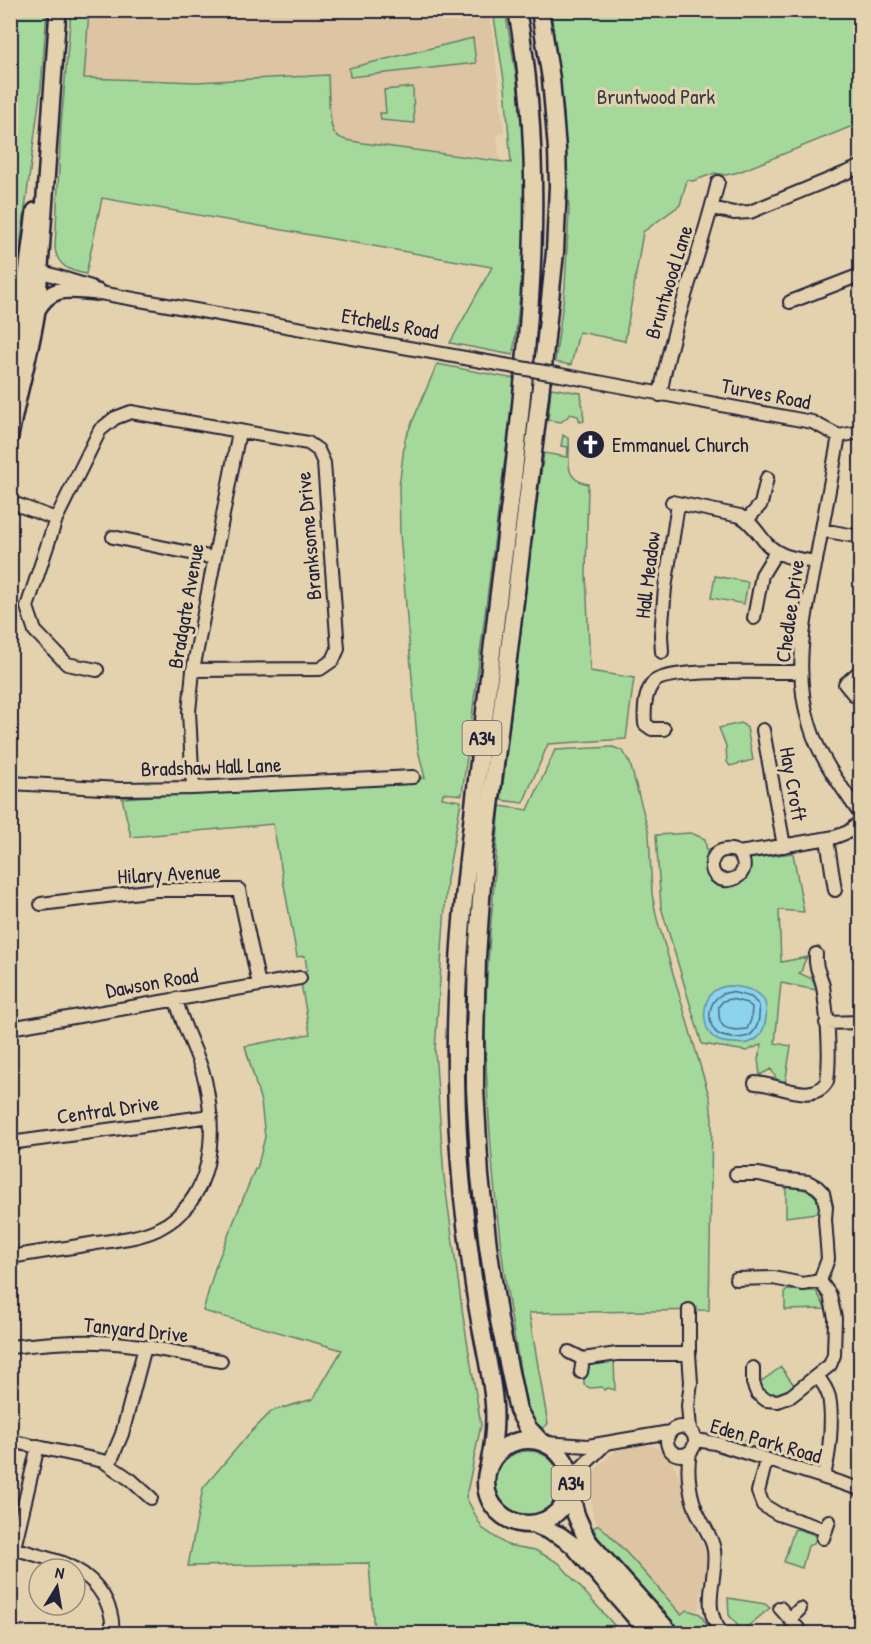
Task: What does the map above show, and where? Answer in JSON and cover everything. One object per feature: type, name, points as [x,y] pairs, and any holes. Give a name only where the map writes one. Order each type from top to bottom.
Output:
[{"type":"highway","name":"A34","points":[[517,10],[527,79],[532,149],[534,216],[531,292],[523,391],[464,889],[457,996],[457,1088],[461,1177],[470,1257],[496,1407],[495,1431],[486,1481],[487,1491],[495,1508],[509,1520],[525,1525],[548,1520],[559,1512],[565,1505],[571,1488]]},
{"type":"highway","name":"A34","points":[[540,10],[551,79],[555,126],[558,186],[556,241],[540,395],[484,856],[477,957],[475,1040],[475,1089],[480,1176],[499,1320],[518,1410],[528,1428],[565,1460],[570,1474],[576,1515],[587,1540],[671,1634]]},
{"type":"highway","name":"A34","points":[[489,1465],[508,1444],[527,1440],[543,1442]]},
{"type":"highway","name":"A34","points":[[533,1524],[559,1535],[573,1545],[650,1634]]},
{"type":"main road","points":[[10,437],[16,402],[21,336],[33,276],[51,107],[58,10]]},
{"type":"main road","points":[[33,276],[37,310]]},
{"type":"main road","points":[[21,336],[44,298],[63,290],[104,293]]},
{"type":"street","points":[[712,208],[734,213],[750,212],[861,167]]},
{"type":"street","name":"Bruntwood Lane","points":[[660,394],[668,351],[718,182]]},
{"type":"street","points":[[790,302],[861,275]]},
{"type":"street","name":"Etchells Road","points":[[33,276],[104,293],[660,394]]},
{"type":"street","name":"Turves Road","points":[[660,394],[812,422],[839,436]]},
{"type":"street","name":"Branksome Drive","points":[[97,670],[68,664],[35,631],[27,607],[56,519],[100,430],[115,418],[131,412],[308,443],[318,450],[324,463],[338,649],[333,660],[320,669],[193,670]]},
{"type":"street","name":"Bradgate Avenue","points":[[194,788],[189,712],[193,670],[239,432]]},
{"type":"street","points":[[839,436],[861,432]]},
{"type":"street","name":"Chedlee Drive","points":[[839,436],[802,644],[800,672],[804,705],[814,739],[834,776],[861,814]]},
{"type":"street","points":[[767,478],[761,504],[747,520],[776,552],[790,558],[816,562]]},
{"type":"street","points":[[10,502],[56,519]]},
{"type":"street","name":"Hall Meadow","points":[[662,652],[664,588],[675,503],[733,514],[747,520]]},
{"type":"street","points":[[822,530],[861,537]]},
{"type":"street","points":[[113,537],[214,558]]},
{"type":"street","points":[[754,618],[762,575],[776,552]]},
{"type":"street","points":[[855,696],[845,684],[861,671]]},
{"type":"street","points":[[664,729],[652,729],[645,724],[645,707],[648,696],[652,685],[658,679],[702,672],[800,672]]},
{"type":"street","name":"Hay Croft","points":[[764,730],[784,846]]},
{"type":"street","name":"Bradshaw Hall Lane","points":[[10,783],[120,789],[194,788],[413,777]]},
{"type":"street","name":"Hay Croft","points":[[739,853],[827,839],[842,835],[861,822]]},
{"type":"street","points":[[827,839],[835,890]]},
{"type":"street","name":"Hilary Avenue","points":[[40,904],[156,890],[239,890],[259,985]]},
{"type":"street","points":[[755,1083],[768,1083],[778,1088],[808,1093],[824,1086],[827,1075],[826,1023],[822,981],[815,968],[816,954]]},
{"type":"street","name":"Dawson Road","points":[[10,1028],[300,978]]},
{"type":"street","points":[[10,1257],[134,1237],[158,1229],[174,1218],[196,1194],[211,1153],[210,1116],[204,1077],[194,1046],[180,1017],[176,999]]},
{"type":"street","points":[[826,1023],[861,1022]]},
{"type":"street","name":"Central Drive","points":[[10,1143],[210,1116]]},
{"type":"street","points":[[736,1174],[751,1178],[808,1182],[817,1186],[822,1193],[826,1207],[828,1259],[820,1281]]},
{"type":"street","points":[[745,1276],[774,1278],[803,1284],[820,1281]]},
{"type":"street","points":[[749,1374],[757,1393],[766,1400],[778,1401],[791,1396],[832,1362],[836,1334],[832,1302],[820,1281]]},
{"type":"street","points":[[643,1437],[682,1456],[694,1449],[688,1406],[692,1382],[689,1354],[689,1310]]},
{"type":"street","name":"Tanyard Drive","points":[[10,1347],[97,1342],[145,1347],[221,1361]]},
{"type":"street","points":[[109,1465],[122,1434],[145,1347]]},
{"type":"street","points":[[569,1352],[582,1366],[617,1354],[689,1354]]},
{"type":"street","points":[[817,1376],[828,1392],[830,1406],[829,1458],[823,1477]]},
{"type":"street","points":[[688,1406],[667,1439],[671,1451],[688,1474]]},
{"type":"street","points":[[543,1442],[576,1446],[605,1444],[683,1427],[693,1435]]},
{"type":"street","name":"Eden Park Road","points":[[693,1435],[861,1489]]},
{"type":"street","points":[[10,1441],[103,1461],[152,1498]]},
{"type":"street","points":[[571,1488],[580,1469],[605,1444]]},
{"type":"street","points":[[38,1446],[12,1547],[44,1557]]},
{"type":"street","points":[[690,1453],[688,1474],[695,1508],[713,1544],[715,1567],[710,1605],[712,1617],[723,1634]]},
{"type":"street","points":[[766,1460],[758,1492],[763,1505],[778,1514],[826,1530]]},
{"type":"street","points":[[87,1575],[106,1599],[113,1627],[112,1634]]},
{"type":"street","points":[[780,1608],[803,1634]]},
{"type":"street","points":[[790,1619],[800,1609]]},
{"type":"shaded area","points":[[71,11],[488,11],[504,131],[497,137],[500,161],[341,138],[331,127],[328,75],[197,82],[66,78]]},
{"type":"shaded area","points":[[648,1445],[662,1450],[674,1465],[680,1478],[685,1506],[703,1545],[707,1564],[698,1612],[687,1610],[681,1615],[604,1527],[598,1525],[593,1515],[589,1486],[596,1469],[614,1450]]},
{"type":"green space","points":[[11,10],[47,11],[41,87],[18,262],[10,261]]},
{"type":"green space","points":[[71,11],[89,11],[84,78],[197,82],[328,75],[331,123],[335,134],[341,138],[511,163],[505,86],[493,11],[505,11],[518,90],[525,192],[523,247],[513,355],[450,343],[492,267],[102,198],[86,274],[65,267],[58,259],[55,248],[61,126]]},
{"type":"green space","name":"Bruntwood Park","points":[[551,11],[860,11],[860,123],[739,172],[726,175],[715,173],[693,181],[687,180],[680,205],[643,232],[625,341],[579,332],[571,365],[555,362],[565,287],[569,210],[564,115]]},
{"type":"green space","points":[[473,38],[476,63],[350,77],[349,68]]},
{"type":"green space","points":[[413,87],[414,123],[381,120],[380,113],[386,113],[384,90]]},
{"type":"green space","points":[[437,364],[515,379],[462,795],[443,793],[442,798],[461,801],[447,879],[435,1050],[444,1177],[481,1425],[466,1497],[482,1528],[507,1545],[535,1550],[559,1563],[621,1633],[374,1633],[369,1563],[188,1566],[203,1488],[248,1435],[272,1411],[313,1399],[342,1350],[203,1311],[215,1268],[255,1169],[257,1169],[265,1137],[261,1102],[245,1046],[310,1034],[299,972],[307,970],[305,956],[297,957],[273,824],[131,837],[122,798],[425,778],[418,750],[400,534],[399,487],[405,439]]},
{"type":"green space","points":[[551,388],[581,393],[584,421],[580,422],[578,416],[571,414],[561,422],[548,420]]},
{"type":"green space","points":[[563,435],[569,439],[571,473],[574,478],[588,484],[586,573],[590,671],[634,678],[626,739],[548,744],[523,803],[501,800],[544,453],[567,457],[568,447],[561,446]]},
{"type":"green space","points":[[715,576],[748,582],[744,604],[711,598]]},
{"type":"green space","points":[[741,723],[747,728],[753,760],[730,766],[719,728]]},
{"type":"green space","points":[[613,747],[623,751],[630,763],[649,833],[652,894],[657,919],[710,1099],[712,1119],[709,1310],[529,1313],[548,1424],[543,1428],[531,1415],[527,1405],[510,1313],[499,1233],[489,1113],[485,1033],[500,806],[528,810],[555,750]]},
{"type":"green space","points":[[691,833],[705,839],[710,874],[717,884],[724,885],[747,859],[793,853],[804,912],[779,910],[781,962],[807,957],[799,973],[812,979],[816,990],[781,983],[775,1043],[791,1046],[785,1084],[778,1082],[771,1069],[760,1075],[758,1059],[762,1044],[747,1051],[702,1044],[661,907],[656,835]]},
{"type":"green space","points":[[790,1187],[811,1193],[817,1200],[819,1211],[786,1217],[786,1189]]},
{"type":"green space","points":[[787,1290],[816,1291],[826,1309],[785,1310]]},
{"type":"green space","points":[[614,1359],[615,1390],[608,1388],[604,1390],[602,1387],[590,1388],[584,1385],[584,1375],[588,1365]]},
{"type":"green space","points":[[781,1367],[794,1385],[784,1393],[771,1396],[759,1383]]},
{"type":"green space","points":[[717,1431],[820,1462],[812,1465],[724,1438],[719,1436]]},
{"type":"green space","points":[[528,1451],[541,1454],[551,1461],[558,1471],[561,1484],[558,1497],[551,1507],[541,1514],[528,1517],[515,1514],[505,1507],[498,1497],[495,1484],[498,1471],[505,1461],[515,1454]]},
{"type":"green space","points":[[598,1525],[625,1551],[681,1614],[687,1610],[700,1614],[712,1633],[680,1633],[600,1541],[593,1528]]},
{"type":"green space","points":[[794,1530],[813,1534],[816,1538],[814,1543],[808,1546],[802,1568],[784,1562]]},
{"type":"green space","points":[[728,1598],[765,1604],[770,1608],[742,1631],[729,1615]]},
{"type":"water","points":[[731,986],[755,992],[764,1001],[766,1020],[764,1027],[757,1038],[751,1042],[742,1044],[717,1040],[708,1030],[705,1009],[710,996],[718,989]]},
{"type":"place","name":"Emmanuel Church","points":[[591,445]]}]
